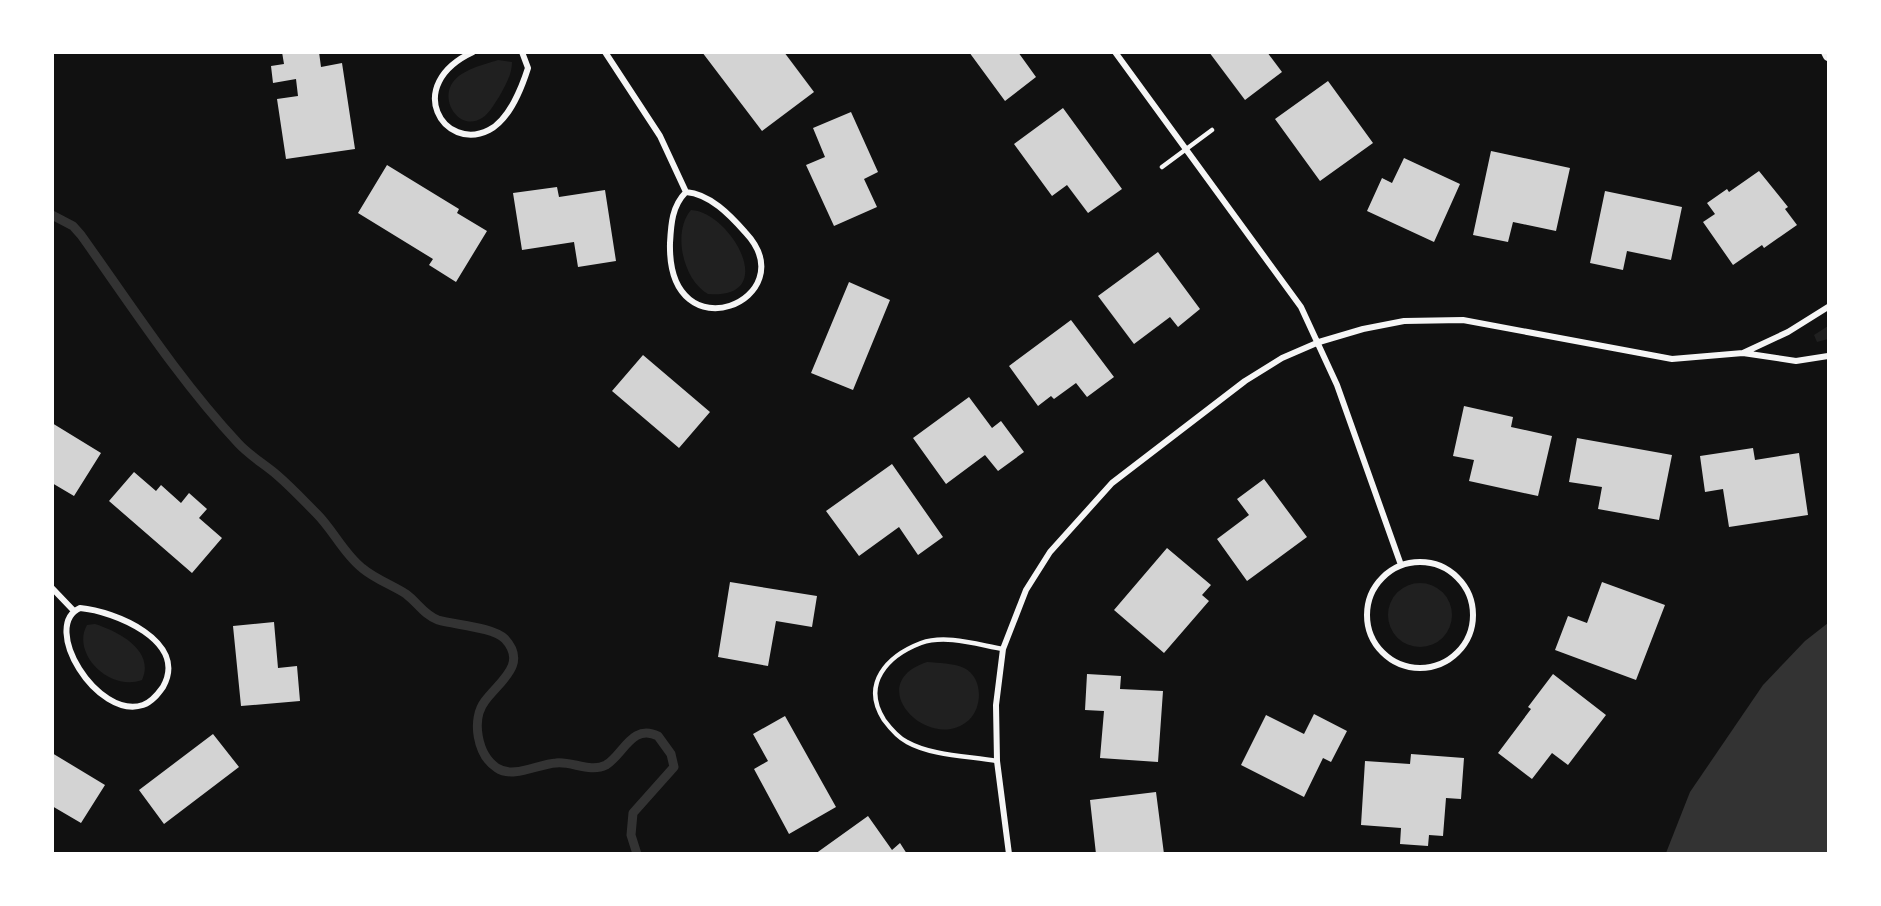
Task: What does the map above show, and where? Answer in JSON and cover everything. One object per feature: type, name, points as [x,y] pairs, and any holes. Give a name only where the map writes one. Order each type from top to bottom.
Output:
[{"type":"street","points":[[473,52],[447,69],[437,81],[434,95],[438,113],[445,124],[458,133],[475,135],[491,130],[503,118],[528,68],[524,53]]},
{"type":"street","points":[[605,52],[660,136],[686,192]]},
{"type":"street","points":[[1115,52],[1290,288],[1319,342],[1401,565]]},
{"type":"street","points":[[686,192],[703,196],[715,204],[748,234],[757,250],[762,268],[758,284],[747,297],[731,307],[712,310],[695,303],[682,290],[673,272],[671,223],[679,199],[686,192]]},
{"type":"street","points":[[1743,353],[1828,308]]},
{"type":"street","points":[[1009,854],[997,761],[996,705],[1003,649],[1026,590],[1050,552],[1112,483],[1245,381],[1282,358],[1319,342],[1363,328],[1404,321],[1463,320],[1672,359],[1743,353],[1796,361],[1828,356]]},
{"type":"street","points":[[1419,562],[1436,564],[1451,572],[1463,583],[1471,598],[1473,615],[1471,632],[1462,647],[1450,659],[1435,666],[1418,669],[1400,665],[1385,655],[1373,641],[1367,624],[1368,606],[1374,589],[1386,575],[1401,565],[1419,562]]},
{"type":"street","points":[[52,588],[74,611]]},
{"type":"street","points":[[80,609],[103,612],[149,634],[161,649],[167,663],[167,679],[157,696],[143,705],[129,706],[99,694],[78,669],[71,653],[67,636],[74,611],[80,609]]},
{"type":"lane","points":[[1161,167],[1212,130]]},
{"type":"lane","points":[[997,761],[928,749],[907,742],[891,730],[878,710],[874,688],[885,667],[923,643],[945,640],[1003,649]]},
{"type":"shaded area","points":[[498,60],[512,62],[512,67],[506,85],[493,106],[485,116],[474,121],[459,118],[450,105],[449,90],[453,82],[468,71]]},
{"type":"shaded area","points":[[691,210],[706,214],[721,225],[733,239],[742,255],[745,271],[742,284],[730,292],[708,294],[692,278],[681,243],[685,219]]},
{"type":"shaded area","points":[[1828,326],[1828,339],[1817,342],[1814,335]]},
{"type":"shaded area","points":[[1420,583],[1432,585],[1443,592],[1450,603],[1452,615],[1450,627],[1443,638],[1432,645],[1420,647],[1408,645],[1397,638],[1390,627],[1388,615],[1390,603],[1397,592],[1408,585]]},
{"type":"shaded area","points":[[1828,623],[1828,853],[1666,853],[1690,792],[1763,685],[1805,641]]},
{"type":"shaded area","points":[[95,624],[115,632],[133,644],[144,660],[145,670],[142,680],[130,682],[117,680],[96,667],[84,647],[83,636],[87,625]]},
{"type":"shaded area","points":[[927,662],[960,666],[975,678],[979,700],[969,720],[953,728],[937,729],[921,723],[908,712],[901,699],[900,685],[908,672]]},
{"type":"building","points":[[282,52],[319,52],[321,67],[342,63],[355,149],[286,159],[277,99],[298,96],[296,79],[273,83],[271,66],[284,64]]},
{"type":"building","points":[[702,52],[784,52],[814,92],[762,131]]},
{"type":"building","points":[[969,52],[1018,52],[1036,77],[1005,101]]},
{"type":"building","points":[[1209,52],[1267,52],[1282,72],[1245,100]]},
{"type":"building","points":[[1328,81],[1373,143],[1320,181],[1275,119]]},
{"type":"building","points":[[1063,108],[1122,189],[1088,213],[1067,185],[1052,196],[1014,144]]},
{"type":"building","points":[[851,112],[878,172],[864,179],[877,207],[834,226],[806,165],[825,157],[813,128]]},
{"type":"building","points":[[1491,151],[1570,168],[1556,231],[1513,222],[1508,242],[1473,235]]},
{"type":"building","points":[[1404,158],[1460,184],[1434,242],[1367,211],[1382,178],[1392,183]]},
{"type":"building","points":[[387,165],[459,209],[457,213],[487,231],[456,282],[429,265],[433,259],[358,213]]},
{"type":"building","points":[[1759,171],[1788,207],[1785,209],[1797,225],[1764,248],[1762,245],[1733,265],[1703,222],[1715,214],[1707,203],[1727,189],[1729,192]]},
{"type":"building","points":[[557,187],[559,197],[605,190],[616,261],[578,267],[574,242],[522,250],[513,193]]},
{"type":"building","points":[[1605,191],[1682,207],[1671,260],[1627,251],[1623,270],[1590,263]]},
{"type":"building","points":[[1158,252],[1200,309],[1178,327],[1170,317],[1134,344],[1098,296]]},
{"type":"building","points":[[849,282],[890,300],[853,390],[811,373]]},
{"type":"building","points":[[1071,320],[1114,377],[1087,397],[1076,383],[1054,399],[1051,396],[1038,406],[1009,366]]},
{"type":"building","points":[[643,355],[710,412],[679,448],[612,391]]},
{"type":"building","points":[[969,397],[992,428],[1001,421],[1024,452],[998,471],[985,455],[946,484],[913,438]]},
{"type":"building","points":[[1464,406],[1513,417],[1511,427],[1552,436],[1538,496],[1469,481],[1474,460],[1453,456]]},
{"type":"building","points":[[52,423],[101,453],[74,496],[52,483]]},
{"type":"building","points":[[1577,438],[1672,455],[1659,520],[1598,509],[1602,487],[1569,482]]},
{"type":"building","points":[[1753,448],[1755,460],[1799,453],[1808,515],[1729,527],[1723,489],[1705,492],[1700,456]]},
{"type":"building","points":[[892,464],[943,537],[918,555],[899,527],[859,556],[826,511]]},
{"type":"building","points":[[134,472],[156,491],[161,485],[181,503],[189,493],[207,509],[199,518],[222,538],[192,573],[109,501]]},
{"type":"building","points":[[1264,479],[1307,537],[1247,581],[1217,539],[1249,515],[1237,499]]},
{"type":"building","points":[[1167,548],[1211,585],[1202,595],[1209,601],[1164,653],[1114,610]]},
{"type":"building","points":[[730,582],[817,596],[812,627],[776,621],[768,666],[718,657]]},
{"type":"building","points":[[1602,582],[1665,605],[1636,680],[1555,650],[1568,616],[1587,623]]},
{"type":"building","points":[[274,622],[278,668],[297,666],[300,701],[241,706],[233,626]]},
{"type":"building","points":[[1087,674],[1121,676],[1120,689],[1163,691],[1158,762],[1100,758],[1104,711],[1085,710]]},
{"type":"building","points":[[1553,674],[1606,715],[1568,765],[1552,753],[1532,779],[1498,753],[1531,709],[1528,707]]},
{"type":"building","points":[[1314,714],[1347,731],[1331,762],[1323,758],[1304,797],[1241,765],[1266,715],[1304,734]]},
{"type":"building","points":[[785,716],[836,807],[789,834],[754,769],[768,761],[753,734]]},
{"type":"building","points":[[213,734],[239,767],[164,824],[139,790]]},
{"type":"building","points":[[52,753],[105,785],[81,823],[52,806]]},
{"type":"building","points":[[1411,754],[1464,758],[1461,799],[1446,798],[1443,836],[1429,835],[1428,846],[1400,844],[1401,828],[1361,825],[1365,761],[1410,764]]},
{"type":"building","points":[[1156,792],[1164,854],[1096,854],[1090,800]]},
{"type":"building","points":[[868,816],[892,850],[900,843],[907,854],[815,854]]},
{"type":"waterway","points":[[52,215],[73,226],[81,235],[156,342],[216,419],[243,448],[282,480],[317,514],[362,568],[406,594],[433,618],[483,629],[505,639],[514,656],[513,664],[504,679],[485,701],[478,717],[478,736],[490,762],[497,768],[510,772],[556,763],[594,768],[606,765],[635,737],[649,733],[658,736],[671,754],[674,767],[633,813],[631,835],[637,854]]}]
